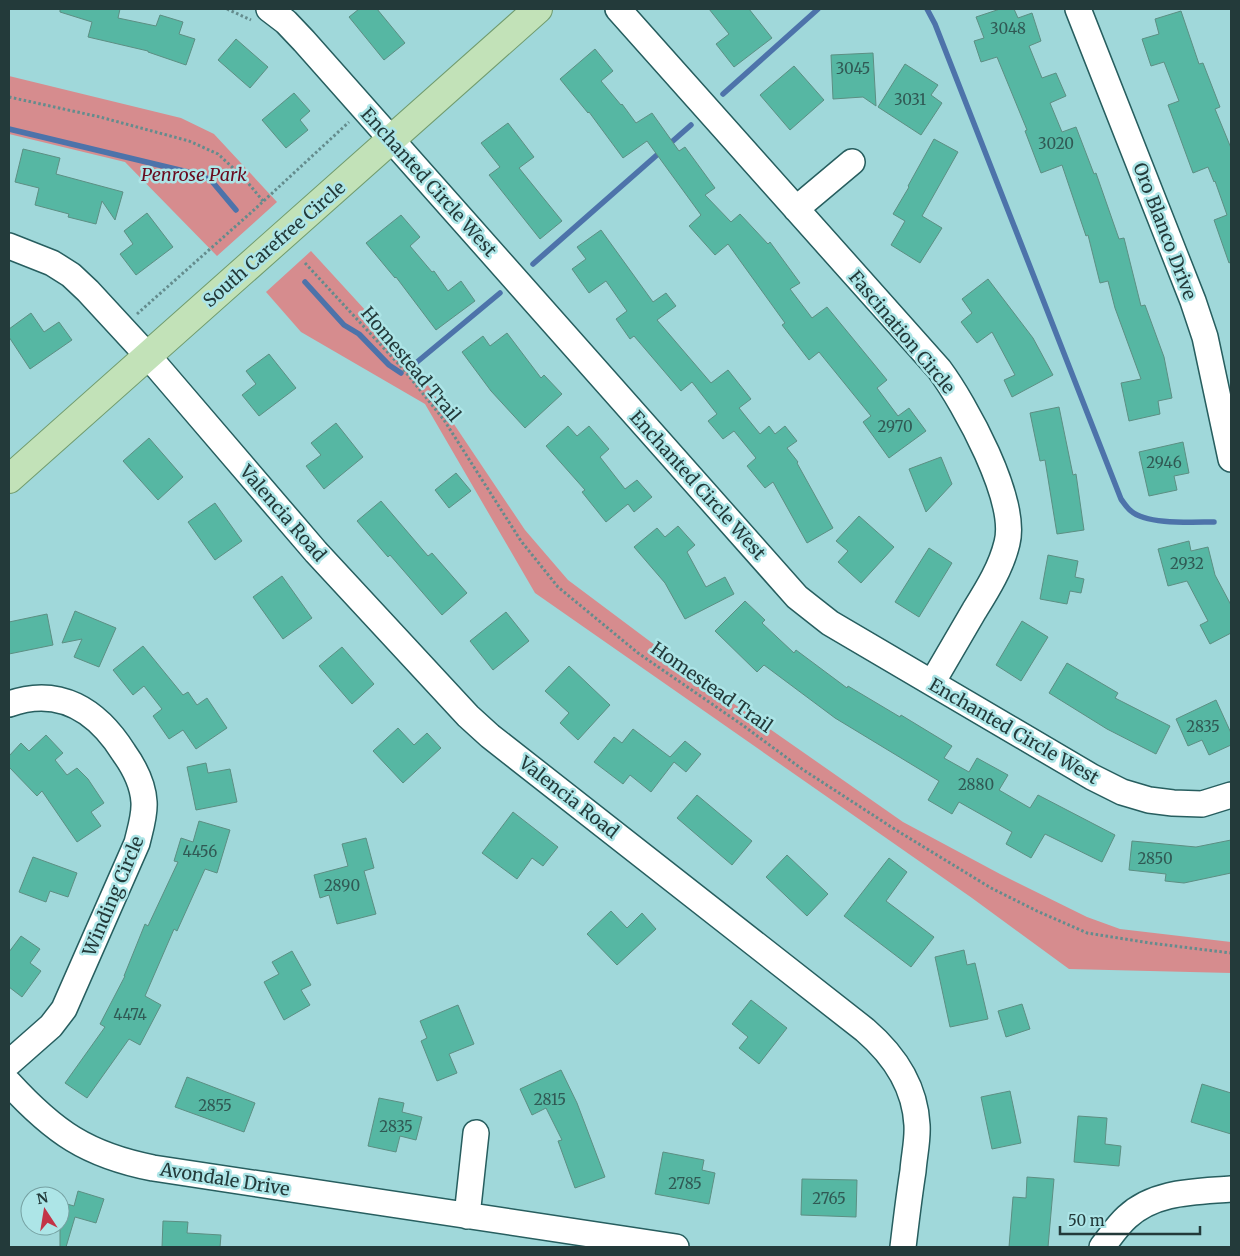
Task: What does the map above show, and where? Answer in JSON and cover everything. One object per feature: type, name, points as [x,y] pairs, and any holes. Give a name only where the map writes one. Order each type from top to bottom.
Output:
[{"type":"main road","name":"South Carefree Circle","points":[[9,479],[538,9]]},
{"type":"street","name":"Enchanted Circle West","points":[[269,9],[286,22],[304,40],[797,598],[830,623],[1092,777],[1122,792],[1149,800],[1173,803],[1202,804],[1231,796]]},
{"type":"street","name":"Fascination Circle","points":[[618,9],[939,369],[954,389],[977,432],[1002,492],[1008,517],[1008,541],[1001,562],[989,586],[932,683]]},
{"type":"street","name":"Oro Blanco Drive","points":[[1078,9],[1193,301],[1204,337],[1231,459]]},
{"type":"street","points":[[796,209],[852,162]]},
{"type":"street","name":"Valencia Road","points":[[9,246],[52,263],[71,275],[148,356],[316,552],[468,716],[490,736],[884,1046],[897,1063],[907,1081],[915,1104],[917,1126],[903,1247]]},
{"type":"street","name":"Winding Circle","points":[[9,704],[39,697],[56,699],[74,705],[93,716],[112,736],[133,767],[141,786],[144,803],[142,824],[136,842],[64,1009],[50,1026],[9,1063]]},
{"type":"street","name":"Avondale Drive","points":[[9,1083],[33,1109],[57,1129],[77,1142],[124,1162],[162,1170],[676,1247]]},
{"type":"street","points":[[467,1216],[476,1133]]},
{"type":"street","points":[[1102,1247],[1126,1217],[1139,1207],[1171,1195],[1231,1188]]},
{"type":"path","points":[[9,98],[100,117],[189,141],[218,154],[244,178],[263,201]]},
{"type":"path","points":[[133,318],[352,120]]},
{"type":"path","name":"Homestead Trail","points":[[305,262],[404,370],[444,420],[521,541],[558,587],[638,653],[741,724],[802,769],[896,830],[991,888],[1087,933],[1231,954]]},
{"type":"green space","name":"Penrose Park","points":[[9,76],[181,118],[214,134],[277,202],[217,256],[125,162],[9,134]]},
{"type":"green space","points":[[311,251],[411,360],[525,530],[568,580],[727,699],[903,822],[1000,874],[1087,917],[1120,929],[1231,942],[1231,973],[1069,969],[972,898],[535,593],[425,404],[301,332],[266,292]]},
{"type":"building","points":[[60,9],[120,9],[118,18],[156,26],[160,15],[183,22],[179,34],[195,39],[186,65],[148,51],[88,37],[92,22],[60,12]]},
{"type":"building","points":[[359,9],[377,9],[405,43],[384,60],[349,17]]},
{"type":"building","points":[[709,9],[749,9],[772,38],[734,67],[716,44],[729,34]]},
{"type":"building","points":[[1000,9],[1014,9],[1018,18],[1032,13],[1041,41],[1029,46],[1042,78],[1056,73],[1066,96],[1050,103],[1062,132],[1076,127],[1094,174],[1096,173],[1119,239],[1124,238],[1141,306],[1145,305],[1164,357],[1172,398],[1158,401],[1160,414],[1129,421],[1121,383],[1141,379],[1115,308],[1108,281],[1100,283],[1088,235],[1086,236],[1062,165],[1041,173],[1025,131],[1027,130],[997,57],[981,62],[974,41],[984,38],[976,17]]},
{"type":"building","points":[[1181,11],[1199,64],[1203,63],[1220,107],[1215,109],[1231,148],[1231,262],[1229,263],[1214,220],[1227,215],[1215,181],[1208,167],[1193,173],[1168,105],[1179,101],[1164,62],[1151,66],[1142,39],[1159,34],[1155,19]]},
{"type":"building","points":[[236,39],[268,67],[250,88],[218,60]]},
{"type":"building","points":[[595,49],[613,71],[601,81],[636,123],[652,113],[679,151],[685,147],[715,188],[705,195],[731,222],[740,214],[768,244],[770,242],[800,283],[790,289],[812,318],[827,307],[887,380],[877,388],[898,416],[909,408],[926,431],[889,458],[863,422],[871,416],[819,352],[809,360],[782,325],[785,323],[728,244],[715,255],[689,226],[701,215],[647,141],[623,158],[589,112],[560,79]]},
{"type":"building","points":[[873,53],[876,106],[863,97],[833,99],[831,55]]},
{"type":"building","points":[[905,64],[938,85],[931,95],[942,103],[921,135],[878,107]]},
{"type":"building","points":[[794,66],[824,100],[790,130],[760,95]]},
{"type":"building","points":[[294,93],[310,111],[300,120],[308,130],[286,148],[262,120]]},
{"type":"building","points":[[508,123],[534,157],[519,168],[562,221],[540,239],[489,175],[500,167],[481,143]]},
{"type":"building","points":[[934,139],[958,152],[922,216],[942,228],[920,263],[891,245],[905,221],[893,214]]},
{"type":"building","points":[[23,149],[60,158],[56,174],[123,192],[115,220],[102,201],[96,224],[68,217],[69,214],[35,205],[39,188],[15,182]]},
{"type":"building","points":[[147,213],[173,247],[136,275],[120,254],[133,244],[124,231]]},
{"type":"building","points":[[401,215],[420,237],[410,246],[432,272],[434,271],[448,291],[461,281],[475,301],[436,330],[396,277],[366,243]]},
{"type":"building","points":[[601,230],[653,302],[666,293],[676,306],[657,320],[711,383],[728,370],[751,399],[739,408],[760,434],[769,426],[775,434],[785,426],[797,441],[787,448],[798,462],[833,528],[807,543],[773,482],[765,488],[747,466],[756,458],[734,431],[723,439],[708,421],[717,414],[692,382],[681,391],[634,336],[630,339],[616,319],[627,311],[606,281],[589,293],[572,269],[586,259],[577,247]]},
{"type":"building","points":[[988,279],[1033,338],[1053,375],[1012,397],[1004,380],[1015,375],[992,332],[977,343],[961,322],[972,313],[962,299]]},
{"type":"building","points":[[31,313],[44,332],[59,322],[72,340],[30,369],[9,337],[9,329]]},
{"type":"building","points":[[507,333],[541,378],[544,375],[562,394],[525,428],[491,391],[462,352],[483,336],[490,346]]},
{"type":"building","points":[[269,354],[296,388],[259,416],[242,395],[256,384],[246,371]]},
{"type":"building","points":[[1059,407],[1073,475],[1076,474],[1084,530],[1057,534],[1045,460],[1040,461],[1030,413]]},
{"type":"building","points":[[336,423],[363,457],[324,489],[306,466],[321,455],[311,443]]},
{"type":"building","points":[[568,426],[577,436],[589,426],[609,449],[600,457],[625,489],[637,480],[652,497],[634,512],[628,504],[606,522],[582,492],[585,490],[546,446]]},
{"type":"building","points":[[149,438],[183,477],[158,500],[123,461]]},
{"type":"building","points":[[1183,442],[1189,473],[1174,476],[1177,490],[1149,496],[1139,452]]},
{"type":"building","points":[[941,457],[952,484],[926,512],[909,469]]},
{"type":"building","points":[[456,473],[471,491],[449,508],[435,490]]},
{"type":"building","points":[[381,501],[428,556],[432,553],[467,593],[442,615],[390,555],[388,557],[357,521]]},
{"type":"building","points":[[215,503],[242,541],[215,560],[188,522]]},
{"type":"building","points":[[859,516],[894,547],[861,583],[838,562],[848,551],[836,541]]},
{"type":"building","points":[[678,526],[695,545],[687,552],[706,587],[725,577],[734,594],[685,619],[665,583],[634,547],[657,528],[665,537]]},
{"type":"building","points":[[1189,541],[1191,551],[1208,547],[1215,575],[1231,605],[1231,633],[1210,644],[1200,625],[1208,621],[1187,581],[1168,586],[1158,549]]},
{"type":"building","points":[[929,548],[952,563],[919,617],[895,602]]},
{"type":"building","points":[[1048,555],[1078,561],[1075,577],[1084,579],[1081,593],[1070,591],[1067,604],[1040,599]]},
{"type":"building","points":[[282,576],[312,618],[283,639],[253,597]]},
{"type":"building","points":[[745,601],[765,620],[762,623],[794,653],[796,650],[847,688],[848,686],[900,717],[901,715],[952,746],[944,758],[969,772],[977,758],[1008,775],[999,790],[1030,808],[1038,795],[1115,835],[1102,862],[1045,834],[1031,858],[1006,844],[1012,832],[959,802],[952,814],[928,800],[939,781],[835,718],[764,665],[757,672],[715,631]]},
{"type":"building","points":[[75,611],[116,628],[99,667],[74,657],[82,639],[62,643]]},
{"type":"building","points":[[506,612],[529,641],[493,670],[470,641]]},
{"type":"building","points":[[47,614],[53,645],[9,654],[9,622]]},
{"type":"building","points":[[1022,621],[1048,637],[1021,681],[996,665]]},
{"type":"building","points":[[143,646],[183,695],[188,692],[197,705],[207,698],[227,728],[196,749],[183,730],[169,739],[153,716],[162,709],[144,686],[133,695],[113,670]]},
{"type":"building","points":[[342,647],[374,684],[352,704],[319,666]]},
{"type":"building","points":[[1067,663],[1118,693],[1115,698],[1170,726],[1156,754],[1107,729],[1049,693]]},
{"type":"building","points":[[569,666],[610,705],[578,740],[560,723],[569,713],[545,691]]},
{"type":"building","points":[[1216,700],[1231,733],[1231,745],[1209,755],[1202,740],[1188,746],[1176,719]]},
{"type":"building","points":[[398,728],[414,745],[427,733],[441,748],[403,783],[373,751]]},
{"type":"building","points":[[633,729],[670,757],[685,741],[701,754],[686,772],[674,762],[651,792],[630,775],[623,784],[594,762],[614,737],[622,743]]},
{"type":"building","points":[[46,735],[63,753],[55,760],[67,775],[77,768],[88,779],[104,803],[91,812],[101,826],[77,842],[42,791],[37,796],[9,767],[9,756],[21,743],[29,751]]},
{"type":"building","points":[[206,763],[208,773],[230,769],[237,802],[196,810],[187,767]]},
{"type":"building","points":[[697,795],[752,841],[732,865],[677,818]]},
{"type":"building","points":[[513,812],[558,847],[543,866],[532,858],[517,879],[482,853]]},
{"type":"building","points":[[199,821],[230,830],[217,873],[205,869],[177,931],[174,929],[145,996],[161,1005],[140,1045],[129,1039],[87,1098],[65,1083],[105,1027],[100,1024],[125,976],[145,924],[148,926],[178,862],[174,861],[181,838],[193,842]]},
{"type":"building","points":[[366,838],[374,868],[364,871],[376,914],[337,924],[329,895],[320,898],[314,875],[348,866],[342,844]]},
{"type":"building","points":[[1231,840],[1231,873],[1184,883],[1165,881],[1166,874],[1129,870],[1132,841],[1196,847]]},
{"type":"building","points":[[787,855],[828,894],[807,916],[766,877]]},
{"type":"building","points":[[33,857],[77,873],[68,897],[50,891],[46,902],[19,892]]},
{"type":"building","points":[[889,858],[907,872],[886,901],[934,937],[911,967],[844,916]]},
{"type":"building","points":[[611,911],[627,928],[642,913],[656,929],[617,965],[587,934]]},
{"type":"building","points":[[21,936],[40,949],[30,963],[41,971],[22,997],[9,987],[9,952]]},
{"type":"building","points":[[964,950],[967,965],[975,963],[988,1019],[950,1027],[935,957]]},
{"type":"building","points":[[292,951],[311,985],[301,990],[310,1005],[284,1020],[264,982],[279,974],[272,962]]},
{"type":"building","points":[[751,1000],[787,1028],[759,1064],[739,1048],[748,1037],[732,1024]]},
{"type":"building","points":[[1022,1004],[1030,1029],[1006,1037],[998,1011]]},
{"type":"building","points":[[458,1005],[474,1044],[449,1054],[457,1073],[437,1081],[421,1041],[427,1038],[420,1021]]},
{"type":"building","points":[[561,1070],[577,1103],[605,1177],[575,1188],[558,1141],[562,1140],[546,1108],[532,1115],[520,1089]]},
{"type":"building","points":[[187,1077],[255,1103],[244,1132],[175,1107]]},
{"type":"building","points":[[1202,1084],[1231,1093],[1231,1134],[1191,1122]]},
{"type":"building","points":[[1010,1091],[1021,1143],[992,1149],[981,1097]]},
{"type":"building","points":[[379,1098],[404,1103],[402,1112],[422,1117],[416,1140],[400,1136],[396,1152],[368,1146]]},
{"type":"building","points":[[1078,1116],[1107,1118],[1105,1144],[1121,1146],[1119,1166],[1074,1162]]},
{"type":"building","points":[[663,1152],[704,1160],[702,1170],[715,1173],[709,1204],[655,1194]]},
{"type":"building","points":[[1027,1177],[1054,1179],[1048,1247],[1009,1247],[1013,1197],[1026,1198]]},
{"type":"building","points":[[802,1179],[857,1180],[856,1217],[801,1215]]},
{"type":"building","points":[[78,1191],[104,1199],[96,1223],[75,1217],[70,1234],[70,1205],[74,1206]]},
{"type":"building","points":[[163,1221],[188,1222],[187,1233],[221,1235],[220,1247],[162,1247]]},
{"type":"building","points":[[60,1236],[69,1236],[66,1247],[60,1247]]},
{"type":"waterway","points":[[723,94],[818,9]]},
{"type":"waterway","points":[[927,9],[935,24],[1121,499],[1131,511],[1148,519],[1171,522],[1214,522]]},
{"type":"waterway","points":[[533,264],[691,125]]},
{"type":"waterway","points":[[9,129],[210,179],[236,210]]},
{"type":"waterway","points":[[305,282],[344,325],[359,334],[389,365],[401,373]]},
{"type":"waterway","points":[[411,367],[500,293]]}]
